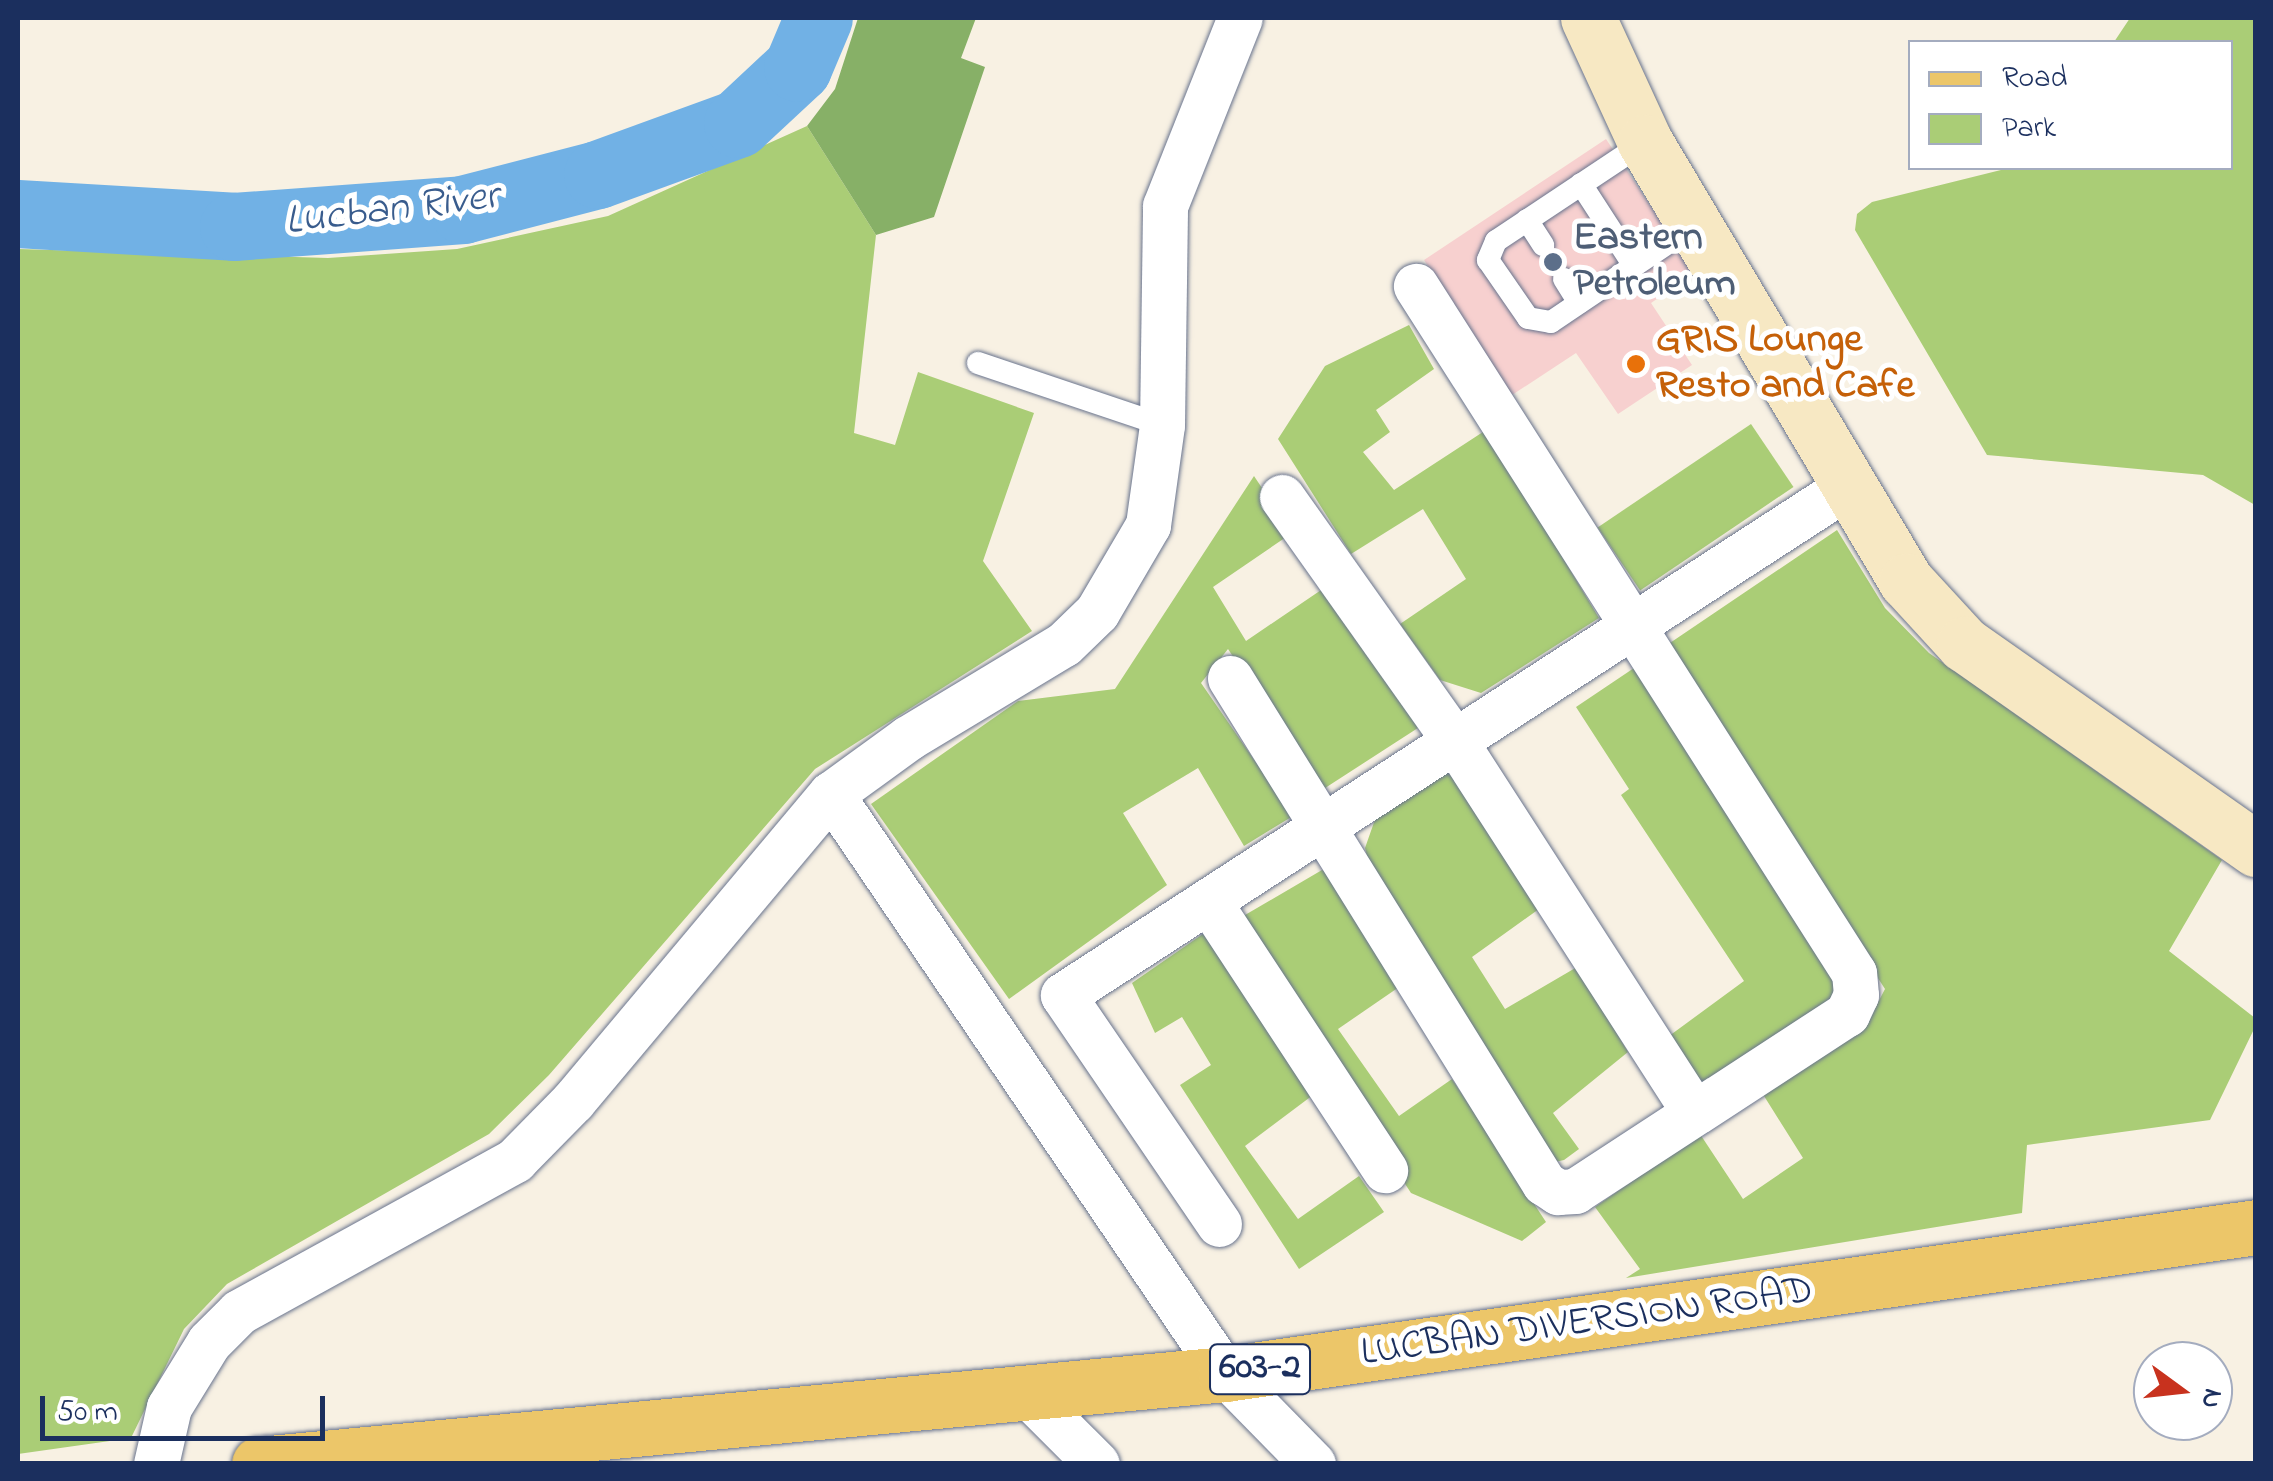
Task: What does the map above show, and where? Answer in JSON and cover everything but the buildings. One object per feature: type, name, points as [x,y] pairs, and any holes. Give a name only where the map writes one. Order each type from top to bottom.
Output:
[{"type":"main road","points":[[1588,18],[1645,142],[1692,227],[1906,582],[1964,644],[2256,849]]},
{"type":"main road","name":"LUCBAN DIVERSION ROAD","points":[[259,1464],[1225,1374],[2256,1227]]},
{"type":"street","points":[[156,1464],[169,1406],[208,1342],[239,1312],[515,1160],[573,1102],[832,794],[908,738],[1064,644],[1097,612],[1148,525],[1162,425],[1165,206],[1240,18]]},
{"type":"street","points":[[1230,678],[1544,1183],[1558,1192],[1575,1191],[1847,1014],[1856,996],[1854,973],[1416,286]]},
{"type":"street","points":[[1219,1224],[1063,996],[1846,488]]},
{"type":"street","points":[[1282,497],[1456,741],[1694,1112]]},
{"type":"street","points":[[832,794],[1225,1374],[1313,1464]]},
{"type":"street","points":[[1209,902],[1386,1170]]},
{"type":"street","points":[[1024,1391],[1097,1464]]},
{"type":"lane","points":[[1645,142],[1496,241],[1488,260],[1528,318],[1550,322],[1692,227]]},
{"type":"lane","points":[[1581,184],[1634,266]]},
{"type":"lane","points":[[1527,220],[1542,245]]},
{"type":"lane","points":[[1564,279],[1580,302]]},
{"type":"lane","points":[[978,363],[1162,425]]},
{"type":"shaded area","points":[[1606,139],[1695,273],[1651,303],[1692,365],[1618,414],[1576,353],[1512,395],[1424,260]]},
{"type":"green space","points":[[858,18],[976,18],[961,58],[985,67],[934,217],[876,235],[807,126],[835,89]]},
{"type":"green space","points":[[2130,18],[2255,18],[2255,505],[2203,475],[1987,455],[1855,230],[1857,214],[1872,202],[2001,170],[2233,170],[2233,40],[2115,40]]},
{"type":"green space","points":[[807,126],[876,235],[854,433],[895,445],[918,372],[1034,413],[983,561],[1032,631],[815,769],[549,1075],[489,1134],[227,1284],[184,1329],[131,1438],[18,1454],[18,249],[328,258],[457,249],[608,216]]},
{"type":"green space","points":[[1409,325],[1434,369],[1376,410],[1390,432],[1363,452],[1394,490],[1486,430],[1599,618],[1481,693],[1440,680],[1400,624],[1466,579],[1423,509],[1351,554],[1278,439],[1325,366]]},
{"type":"green space","points":[[1751,424],[1793,487],[1640,590],[1598,527]]},
{"type":"green space","points":[[1254,476],[1292,533],[1213,587],[1246,641],[1327,586],[1421,726],[1322,790],[1228,649],[1201,683],[1293,816],[1244,846],[1198,768],[1123,813],[1167,885],[1009,999],[871,804],[1018,701],[1115,689]]},
{"type":"green space","points":[[1837,530],[1885,608],[1929,653],[2222,860],[2169,951],[2255,1018],[2255,1027],[2210,1120],[2027,1145],[2022,1213],[1626,1278],[1640,1269],[1595,1207],[1700,1134],[1743,1199],[1803,1158],[1759,1088],[1873,1012],[1885,989],[1664,647]]},
{"type":"green space","points":[[1634,668],[1840,976],[1833,1004],[1700,1084],[1665,1039],[1744,981],[1621,795],[1629,789],[1576,707]]},
{"type":"green space","points":[[1447,767],[1539,909],[1472,957],[1505,1009],[1577,967],[1628,1052],[1553,1113],[1579,1149],[1564,1160],[1555,1162],[1370,868],[1365,848],[1378,811]]},
{"type":"green space","points":[[1322,870],[1333,874],[1402,985],[1338,1029],[1399,1116],[1452,1079],[1546,1222],[1522,1241],[1411,1193],[1243,935],[1245,915]]},
{"type":"green space","points":[[1210,929],[1313,1095],[1245,1146],[1298,1219],[1359,1176],[1384,1212],[1299,1269],[1180,1085],[1211,1065],[1182,1017],[1155,1033],[1132,983]]},
{"type":"waterway","name":"Lucban River","points":[[18,214],[234,227],[463,210],[598,175],[738,124],[798,68],[819,18]]},
{"type":"place","name":"Eastern Petroleum","points":[[1553,262]]},
{"type":"place","name":"GRIS Lounge Resto and Cafe","points":[[1636,364]]}]
